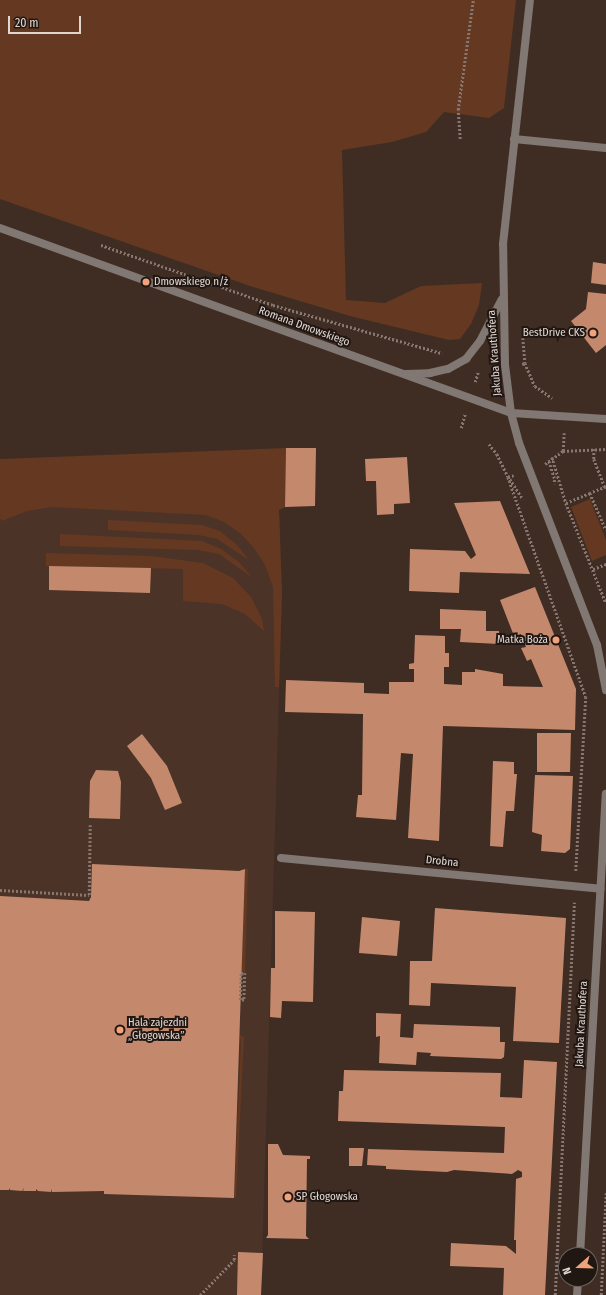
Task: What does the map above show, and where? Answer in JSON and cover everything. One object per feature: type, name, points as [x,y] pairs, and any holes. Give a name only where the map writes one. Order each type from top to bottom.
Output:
[{"type":"street","name":"Jakuba Krauthofera","points":[[530,0],[503,244],[502,298],[505,365],[511,412],[519,443],[597,645],[606,690]]},
{"type":"street","points":[[514,139],[606,148]]},
{"type":"street","name":"Romana Dmowskiego","points":[[0,228],[511,412],[606,419]]},
{"type":"street","points":[[402,374],[430,373],[448,369],[466,359],[480,341],[502,298]]},
{"type":"street","name":"Jakuba Krauthofera","points":[[580,1247],[606,794]]},
{"type":"street","name":"Drobna","points":[[281,858],[601,889]]},
{"type":"path","points":[[460,139],[458,110],[473,0]]},
{"type":"path","points":[[96,243],[273,305],[441,353],[454,349],[478,370],[525,363]]},
{"type":"path","points":[[523,334],[525,363],[535,386],[556,399]]},
{"type":"path","points":[[489,444],[497,454],[508,477],[515,475]]},
{"type":"path","points":[[566,503],[605,487],[594,459],[594,449]]},
{"type":"path","points":[[544,466],[552,458],[563,451],[606,449]]},
{"type":"path","points":[[552,458],[566,503],[606,603]]},
{"type":"path","points":[[590,493],[606,530]]},
{"type":"path","points":[[593,569],[606,564]]},
{"type":"path","points":[[0,890],[89,895],[90,826]]},
{"type":"path","points":[[242,973],[245,974],[244,1000],[240,1000],[242,973]]},
{"type":"path","points":[[601,1295],[606,1193]]},
{"type":"path","points":[[200,1295],[234,1260],[234,1255]]},
{"type":"shaded area","points":[[0,0],[516,0],[504,108],[489,118],[444,112],[426,132],[392,142],[342,150],[346,300],[385,303],[421,286],[482,283],[479,305],[471,324],[460,339],[449,340],[350,316],[253,287],[0,199]]},
{"type":"shaded area","points":[[286,448],[285,507],[279,510],[282,593],[279,687],[275,687],[273,587],[265,565],[254,548],[240,533],[224,522],[206,515],[52,507],[27,511],[2,521],[0,518],[0,459]]},
{"type":"shaded area","points":[[0,459],[285,507],[279,510],[282,593],[261,1295],[0,1295]]},
{"type":"shaded area","points":[[590,499],[606,540],[606,555],[592,561],[571,507]]},
{"type":"shaded area","points":[[108,520],[202,525],[220,531],[237,545],[249,560],[217,539],[199,535],[108,530]]},
{"type":"shaded area","points":[[60,534],[202,541],[221,549],[239,562],[253,578],[219,554],[198,550],[60,546]]},
{"type":"shaded area","points":[[46,553],[151,556],[203,563],[233,578],[251,597],[262,619],[264,631],[245,614],[222,604],[183,601],[183,569],[46,566]]},
{"type":"shaded area","points":[[245,869],[248,869],[245,973],[241,973]]},
{"type":"shaded area","points":[[239,1035],[244,1037],[236,1198],[234,1197],[241,1041]]},
{"type":"building","points":[[593,262],[606,264],[606,285],[591,283]]},
{"type":"building","name":"BestDrive CKS","points":[[588,292],[606,294],[606,345],[596,353],[571,321],[586,309]]},
{"type":"building","points":[[286,448],[316,448],[315,506],[285,507]]},
{"type":"building","points":[[407,457],[410,503],[394,504],[394,514],[377,515],[376,481],[366,481],[365,459]]},
{"type":"building","points":[[500,501],[530,574],[460,572],[459,593],[409,591],[410,549],[465,551],[471,559],[476,555],[454,503]]},
{"type":"building","points":[[49,566],[151,568],[150,593],[49,590]]},
{"type":"building","points":[[535,587],[576,689],[575,730],[443,726],[439,841],[408,838],[413,754],[401,753],[396,820],[356,817],[358,795],[362,795],[363,714],[285,712],[286,680],[364,683],[364,693],[389,694],[389,682],[414,682],[414,669],[409,669],[409,664],[414,663],[415,635],[445,636],[445,653],[449,653],[449,667],[444,667],[444,684],[462,685],[462,672],[475,672],[475,669],[503,674],[503,686],[543,687],[531,659],[527,661],[521,648],[526,647],[521,634],[514,636],[500,600]]},
{"type":"building","points":[[440,609],[486,611],[486,631],[499,631],[499,644],[460,642],[461,629],[440,629]]},
{"type":"building","points":[[537,733],[571,733],[570,772],[537,772]]},
{"type":"building","points":[[142,734],[167,766],[182,803],[165,810],[151,778],[127,746]]},
{"type":"building","points":[[493,761],[514,762],[514,774],[517,774],[514,811],[506,811],[503,847],[490,846]]},
{"type":"building","points":[[96,770],[118,771],[121,782],[120,819],[89,818],[90,781]]},
{"type":"building","points":[[535,775],[573,776],[570,849],[565,853],[541,851],[542,835],[532,832]]},
{"type":"building","name":"Hala zajezdni „Głogowska”","points":[[92,864],[239,871],[245,869],[234,1198],[104,1194],[104,1191],[52,1192],[52,1189],[51,1192],[38,1191],[36,1189],[36,1191],[23,1191],[24,1188],[22,1191],[10,1190],[10,1188],[9,1190],[0,1190],[0,896],[89,901],[91,897]]},
{"type":"building","points":[[435,908],[566,918],[559,1043],[513,1041],[516,987],[431,983],[430,1006],[409,1005],[410,961],[432,961]]},
{"type":"building","points":[[275,911],[315,912],[313,1002],[282,1001],[281,1018],[270,1017],[271,968],[275,968]]},
{"type":"building","points":[[362,917],[400,921],[397,956],[359,953]]},
{"type":"building","points":[[376,1013],[401,1014],[400,1037],[413,1038],[414,1024],[500,1027],[500,1042],[505,1042],[504,1057],[501,1059],[430,1056],[431,1053],[417,1052],[416,1065],[379,1063],[380,1036],[376,1037]]},
{"type":"building","points":[[524,1060],[557,1062],[545,1295],[503,1295],[504,1268],[450,1266],[451,1243],[506,1246],[516,1254],[516,1240],[514,1240],[516,1179],[522,1177],[522,1172],[518,1170],[512,1174],[454,1170],[447,1172],[386,1169],[386,1166],[367,1165],[368,1149],[504,1153],[505,1127],[338,1121],[339,1091],[343,1091],[344,1070],[501,1073],[500,1097],[522,1098]]},
{"type":"building","name":"SP Głogowska","points":[[268,1144],[278,1144],[283,1155],[310,1156],[310,1159],[307,1159],[306,1236],[309,1239],[266,1238],[268,1235]]},
{"type":"building","points":[[349,1148],[364,1148],[362,1166],[349,1166]]},
{"type":"building","points":[[238,1252],[263,1253],[261,1295],[237,1295]]},
{"type":"place","name":"Dmowskiego n/ż","points":[[146,282]]},
{"type":"place","name":"BestDrive CKS","points":[[593,333]]},
{"type":"place","name":"Matka Boża","points":[[556,640]]},
{"type":"place","name":"Hala zajezdni „Głogowska”","points":[[120,1030]]},
{"type":"place","name":"SP Głogowska","points":[[288,1197]]}]
